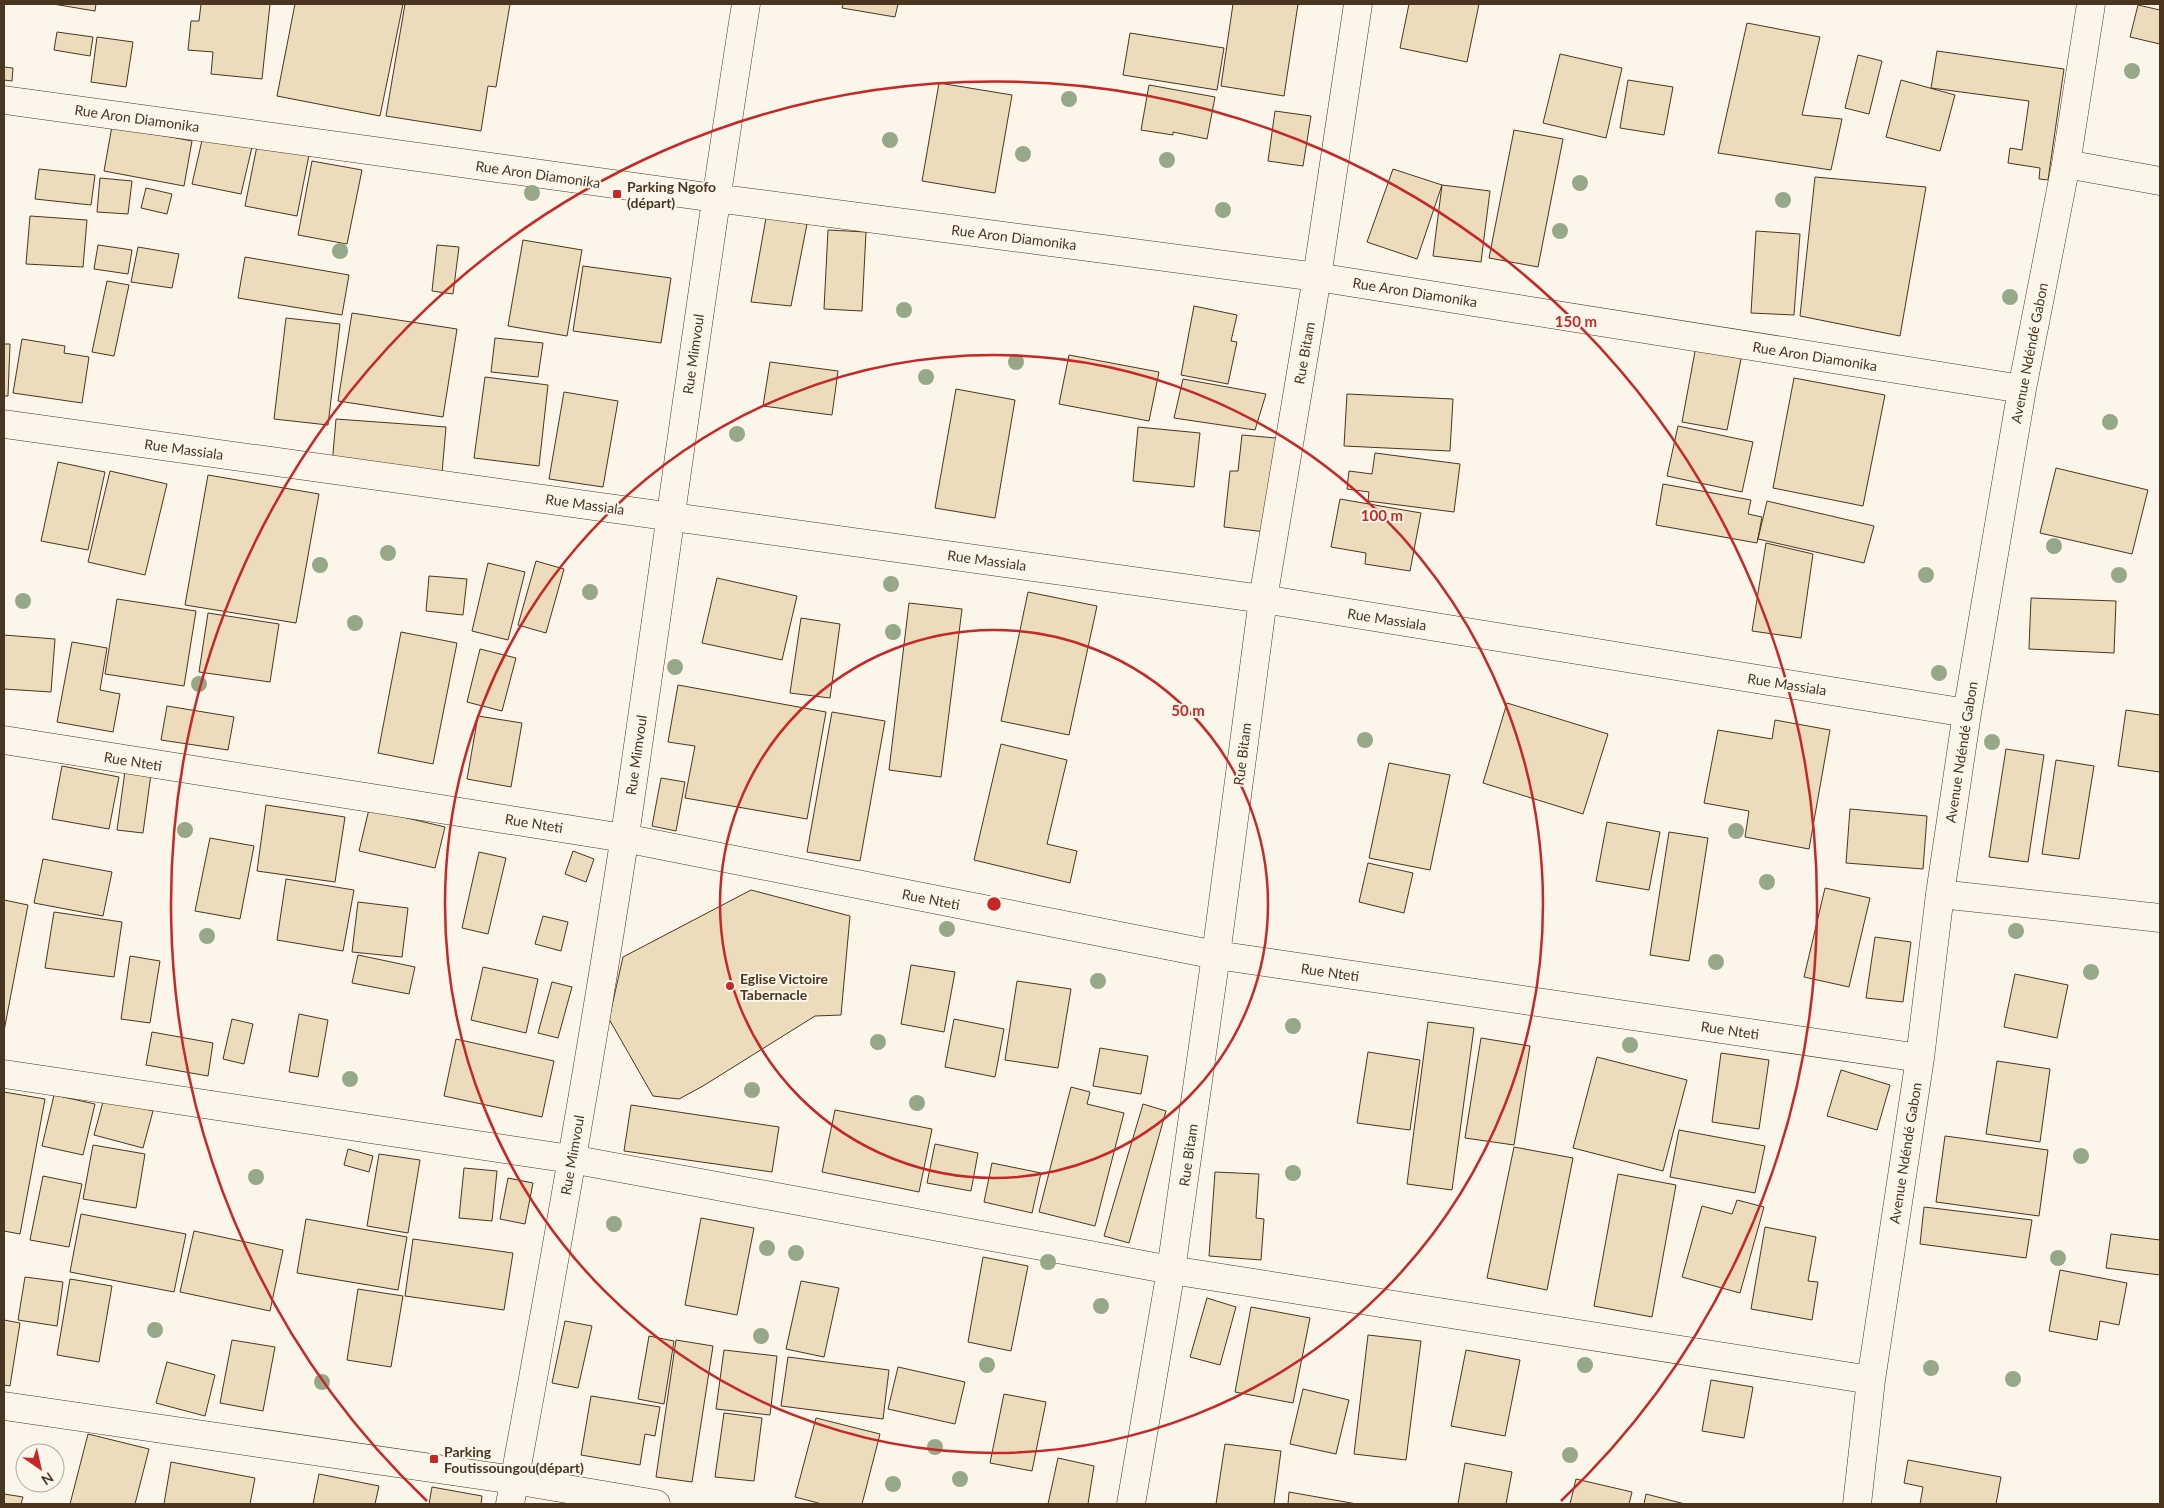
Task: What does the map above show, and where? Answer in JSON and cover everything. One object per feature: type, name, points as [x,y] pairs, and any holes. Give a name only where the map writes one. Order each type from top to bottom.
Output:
[{"type":"street","name":"Rue Mimvoul","points":[[512,1492],[571,1159],[624,838],[715,198],[746,4]]},
{"type":"street","name":"Rue Bitam","points":[[1131,1504],[1171,1270],[1216,955],[1263,599],[1317,277],[1358,4]]},
{"type":"street","name":"Avenue Ndéndé Gabon","points":[[1857,1504],[1871,1380],[1920,1058],[1940,894],[1967,713],[2022,389],[2066,164],[2091,4]]},
{"type":"street","name":"Rue Aron Diamonika","points":[[4,100],[715,198],[1317,277],[2022,389]]},
{"type":"street","points":[[2066,164],[2160,181]]},
{"type":"street","name":"Rue Massiala","points":[[4,424],[1263,599],[1967,713]]},
{"type":"street","name":"Rue Nteti","points":[[4,740],[624,838],[1216,955],[1920,1058]]},
{"type":"street","points":[[1940,894],[2160,918]]},
{"type":"street","points":[[4,1074],[571,1159],[1171,1270],[1871,1380]]},
{"type":"street","points":[[4,1406],[512,1492],[656,1504]]},
{"type":"building","points":[[53,4],[96,4],[95,11]]},
{"type":"building","points":[[201,4],[270,4],[262,79],[211,74],[213,52],[188,50],[191,21],[199,21]]},
{"type":"building","points":[[295,4],[403,4],[380,116],[277,96]]},
{"type":"building","points":[[405,4],[510,4],[496,87],[488,86],[481,131],[386,116]]},
{"type":"building","points":[[843,4],[898,4],[895,17],[842,8]]},
{"type":"building","points":[[1233,4],[1298,4],[1284,96],[1221,86]]},
{"type":"building","points":[[1409,4],[1479,4],[1467,62],[1400,48]]},
{"type":"building","points":[[2138,5],[2160,10],[2160,44],[2130,37]]},
{"type":"building","points":[[1747,23],[1820,37],[1802,115],[1842,119],[1831,170],[1718,153]]},
{"type":"building","points":[[57,32],[93,37],[90,56],[54,50]]},
{"type":"building","points":[[1130,33],[1224,48],[1217,90],[1123,75]]},
{"type":"building","points":[[97,37],[133,42],[126,87],[91,82]]},
{"type":"building","points":[[1937,51],[2064,69],[2048,180],[2039,179],[2040,168],[2008,163],[2010,148],[2022,150],[2029,101],[1931,88]]},
{"type":"building","points":[[1560,54],[1622,68],[1606,138],[1543,123]]},
{"type":"building","points":[[1858,55],[1882,61],[1869,114],[1845,108]]},
{"type":"building","points":[[4,67],[13,68],[12,81],[4,80]]},
{"type":"building","points":[[1628,80],[1673,87],[1664,135],[1620,128]]},
{"type":"building","points":[[1901,80],[1955,95],[1940,151],[1886,137]]},
{"type":"building","points":[[939,83],[1012,95],[995,193],[922,181]]},
{"type":"building","points":[[1149,85],[1215,97],[1207,139],[1173,132],[1173,135],[1141,130]]},
{"type":"building","points":[[1275,111],[1311,116],[1303,166],[1268,161]]},
{"type":"building","points":[[112,126],[192,141],[184,186],[104,171]]},
{"type":"building","points":[[1514,130],[1563,139],[1538,267],[1489,258]]},
{"type":"building","points":[[203,136],[252,147],[241,194],[192,184]]},
{"type":"building","points":[[257,146],[309,155],[297,216],[245,206]]},
{"type":"building","points":[[312,161],[362,170],[347,244],[298,235]]},
{"type":"building","points":[[39,169],[95,175],[91,205],[35,199]]},
{"type":"building","points":[[1393,169],[1442,185],[1417,259],[1367,242]]},
{"type":"building","points":[[1815,177],[1926,187],[1900,336],[1800,316]]},
{"type":"building","points":[[100,178],[132,181],[128,214],[97,212]]},
{"type":"building","points":[[1442,185],[1490,191],[1481,262],[1433,256]]},
{"type":"building","points":[[146,188],[172,194],[167,214],[141,208]]},
{"type":"building","points":[[30,216],[87,220],[83,267],[26,264]]},
{"type":"building","points":[[766,218],[807,224],[791,306],[751,302]]},
{"type":"building","points":[[828,230],[866,232],[862,311],[824,309]]},
{"type":"building","points":[[1756,231],[1800,234],[1794,315],[1751,313]]},
{"type":"building","points":[[523,240],[582,250],[567,336],[508,326]]},
{"type":"building","points":[[98,245],[132,250],[128,274],[94,269]]},
{"type":"building","points":[[437,245],[459,247],[453,294],[432,291]]},
{"type":"building","points":[[138,247],[179,254],[172,288],[131,282]]},
{"type":"building","points":[[245,257],[349,275],[342,315],[238,298]]},
{"type":"building","points":[[583,266],[671,278],[661,343],[573,331]]},
{"type":"building","points":[[107,281],[129,285],[114,356],[92,352]]},
{"type":"building","points":[[1194,306],[1237,315],[1231,341],[1237,342],[1228,384],[1181,375]]},
{"type":"building","points":[[352,313],[457,329],[443,417],[338,401]]},
{"type":"building","points":[[286,318],[340,324],[328,425],[274,419]]},
{"type":"building","points":[[495,338],[543,343],[538,377],[491,372]]},
{"type":"building","points":[[22,339],[65,346],[64,353],[89,357],[82,403],[13,393]]},
{"type":"building","points":[[4,344],[10,344],[8,396],[4,396]]},
{"type":"building","points":[[1696,346],[1742,354],[1727,430],[1682,422]]},
{"type":"building","points":[[1069,355],[1159,372],[1149,421],[1059,404]]},
{"type":"building","points":[[770,362],[838,371],[832,415],[763,406]]},
{"type":"building","points":[[485,377],[548,385],[539,466],[474,458]]},
{"type":"building","points":[[1794,378],[1885,395],[1863,506],[1773,488]]},
{"type":"building","points":[[1183,379],[1266,394],[1255,430],[1174,418]]},
{"type":"building","points":[[956,389],[1015,400],[995,518],[935,508]]},
{"type":"building","points":[[564,392],[618,401],[603,487],[549,479]]},
{"type":"building","points":[[1347,394],[1453,399],[1450,451],[1344,446]]},
{"type":"building","points":[[336,419],[446,427],[442,473],[332,465]]},
{"type":"building","points":[[1678,426],[1753,442],[1742,492],[1667,476]]},
{"type":"building","points":[[1138,427],[1200,433],[1194,487],[1133,481]]},
{"type":"building","points":[[1242,435],[1276,438],[1266,532],[1224,527],[1230,471],[1238,471]]},
{"type":"building","points":[[1375,453],[1460,464],[1454,512],[1368,501],[1369,492],[1347,489],[1349,471],[1372,474]]},
{"type":"building","points":[[58,462],[105,472],[88,550],[41,541]]},
{"type":"building","points":[[2056,468],[2148,490],[2132,554],[2040,533]]},
{"type":"building","points":[[110,471],[167,484],[145,575],[88,562]]},
{"type":"building","points":[[208,475],[319,494],[296,623],[185,605]]},
{"type":"building","points":[[1663,484],[1751,500],[1748,514],[1762,517],[1757,543],[1656,525]]},
{"type":"building","points":[[1340,499],[1421,513],[1410,571],[1365,564],[1366,553],[1331,547]]},
{"type":"building","points":[[1767,501],[1874,526],[1864,563],[1758,539]]},
{"type":"building","points":[[1766,543],[1813,554],[1801,638],[1752,631]]},
{"type":"building","points":[[536,561],[564,569],[546,633],[518,625]]},
{"type":"building","points":[[488,563],[525,572],[508,640],[472,631]]},
{"type":"building","points":[[429,576],[467,579],[463,615],[426,611]]},
{"type":"building","points":[[717,578],[797,596],[782,660],[702,643]]},
{"type":"building","points":[[1028,592],[1097,606],[1069,735],[1001,721]]},
{"type":"building","points":[[2031,598],[2116,601],[2114,653],[2029,649]]},
{"type":"building","points":[[117,599],[196,611],[184,686],[105,674]]},
{"type":"building","points":[[909,603],[962,609],[941,777],[889,770]]},
{"type":"building","points":[[208,613],[279,624],[270,682],[199,672]]},
{"type":"building","points":[[801,618],[840,624],[830,698],[790,693]]},
{"type":"building","points":[[401,632],[457,643],[433,764],[378,753]]},
{"type":"building","points":[[4,635],[55,639],[51,692],[4,689]]},
{"type":"building","points":[[72,642],[107,648],[100,690],[120,694],[113,732],[57,722]]},
{"type":"building","points":[[480,649],[516,658],[502,711],[467,702]]},
{"type":"building","points":[[678,685],[826,712],[807,819],[685,798],[695,746],[668,742]]},
{"type":"building","points":[[1507,703],[1608,734],[1583,814],[1483,783]]},
{"type":"building","points":[[167,706],[234,717],[228,750],[161,740]]},
{"type":"building","points":[[2126,710],[2160,715],[2160,772],[2118,766]]},
{"type":"building","points":[[832,712],[885,721],[860,861],[807,852]]},
{"type":"building","points":[[478,716],[522,723],[511,787],[467,779]]},
{"type":"building","points":[[1775,720],[1830,730],[1809,849],[1745,837],[1749,811],[1704,803],[1718,730],[1772,739]]},
{"type":"building","points":[[1001,744],[1067,760],[1047,844],[1077,851],[1070,883],[974,860]]},
{"type":"building","points":[[2006,749],[2044,755],[2028,862],[1989,857]]},
{"type":"building","points":[[2056,760],[2094,766],[2079,859],[2042,854]]},
{"type":"building","points":[[1389,763],[1450,775],[1430,870],[1369,858]]},
{"type":"building","points":[[62,766],[119,777],[109,829],[52,819]]},
{"type":"building","points":[[125,771],[151,774],[143,833],[117,830]]},
{"type":"building","points":[[661,778],[685,782],[676,831],[652,826]]},
{"type":"building","points":[[266,805],[345,817],[335,882],[257,871]]},
{"type":"building","points":[[369,809],[445,827],[435,868],[359,851]]},
{"type":"building","points":[[1850,809],[1927,816],[1923,869],[1846,863]]},
{"type":"building","points":[[1607,822],[1660,832],[1649,890],[1596,881]]},
{"type":"building","points":[[1669,832],[1708,838],[1689,961],[1650,955]]},
{"type":"building","points":[[210,838],[254,846],[240,919],[195,911]]},
{"type":"building","points":[[573,851],[594,859],[586,882],[565,874]]},
{"type":"building","points":[[479,852],[506,858],[488,934],[462,928]]},
{"type":"building","points":[[43,859],[112,872],[103,916],[34,903]]},
{"type":"building","points":[[1368,863],[1413,873],[1404,913],[1359,902]]},
{"type":"building","points":[[286,879],[354,890],[343,951],[277,940]]},
{"type":"building","points":[[1825,888],[1870,898],[1849,987],[1804,977]]},
{"type":"building","name":"Eglise Victoire Tabernacle","points":[[751,890],[850,916],[841,1015],[815,1016],[679,1099],[653,1096],[609,1019],[623,957]]},
{"type":"building","points":[[4,900],[28,905],[4,1031]]},
{"type":"building","points":[[358,902],[408,908],[402,957],[352,952]]},
{"type":"building","points":[[54,912],[122,922],[114,977],[45,968]]},
{"type":"building","points":[[543,916],[568,922],[561,951],[535,944]]},
{"type":"building","points":[[1875,937],[1911,942],[1903,1002],[1866,998]]},
{"type":"building","points":[[358,955],[415,967],[409,994],[352,983]]},
{"type":"building","points":[[130,956],[160,961],[150,1023],[121,1019]]},
{"type":"building","points":[[911,965],[955,972],[944,1032],[901,1024]]},
{"type":"building","points":[[483,967],[538,979],[526,1033],[471,1020]]},
{"type":"building","points":[[2015,974],[2068,985],[2057,1038],[2004,1027]]},
{"type":"building","points":[[1017,981],[1071,989],[1058,1068],[1005,1060]]},
{"type":"building","points":[[552,982],[572,987],[558,1038],[538,1033]]},
{"type":"building","points":[[299,1014],[328,1020],[318,1077],[289,1072]]},
{"type":"building","points":[[232,1019],[253,1024],[244,1064],[223,1059]]},
{"type":"building","points":[[954,1019],[1004,1029],[995,1077],[945,1067]]},
{"type":"building","points":[[1428,1022],[1474,1028],[1452,1190],[1407,1184]]},
{"type":"building","points":[[152,1032],[213,1043],[208,1076],[146,1065]]},
{"type":"building","points":[[1481,1038],[1530,1046],[1514,1145],[1465,1138]]},
{"type":"building","points":[[456,1039],[554,1061],[542,1117],[444,1096]]},
{"type":"building","points":[[1100,1048],[1148,1056],[1141,1094],[1093,1086]]},
{"type":"building","points":[[1368,1052],[1420,1060],[1410,1130],[1357,1123]]},
{"type":"building","points":[[1721,1053],[1769,1060],[1759,1129],[1712,1122]]},
{"type":"building","points":[[1597,1057],[1687,1080],[1663,1171],[1573,1148]]},
{"type":"building","points":[[1997,1061],[2050,1069],[2040,1142],[1986,1134]]},
{"type":"building","points":[[1841,1070],[1890,1085],[1877,1130],[1827,1116]]},
{"type":"building","points":[[1071,1087],[1090,1092],[1087,1104],[1124,1113],[1095,1226],[1039,1212]]},
{"type":"building","points":[[4,1092],[45,1099],[20,1234],[4,1231]]},
{"type":"building","points":[[54,1095],[95,1104],[83,1155],[42,1146]]},
{"type":"building","points":[[104,1098],[153,1111],[143,1148],[94,1135]]},
{"type":"building","points":[[1143,1104],[1166,1111],[1129,1243],[1104,1236]]},
{"type":"building","points":[[631,1105],[779,1127],[772,1172],[624,1151]]},
{"type":"building","points":[[835,1110],[932,1129],[919,1192],[822,1172]]},
{"type":"building","points":[[1679,1130],[1765,1146],[1755,1193],[1670,1177]]},
{"type":"building","points":[[1945,1136],[2048,1150],[2039,1216],[1936,1202]]},
{"type":"building","points":[[935,1144],[978,1153],[971,1191],[927,1183]]},
{"type":"building","points":[[93,1145],[145,1154],[136,1208],[83,1199]]},
{"type":"building","points":[[1514,1147],[1573,1158],[1547,1290],[1487,1278]]},
{"type":"building","points":[[348,1149],[373,1156],[369,1172],[344,1165]]},
{"type":"building","points":[[379,1154],[420,1160],[408,1233],[367,1226]]},
{"type":"building","points":[[992,1163],[1041,1173],[1032,1213],[984,1202]]},
{"type":"building","points":[[464,1168],[497,1171],[492,1221],[459,1218]]},
{"type":"building","points":[[1215,1172],[1259,1174],[1256,1218],[1264,1219],[1261,1260],[1209,1256]]},
{"type":"building","points":[[1618,1174],[1676,1185],[1652,1317],[1594,1306]]},
{"type":"building","points":[[43,1176],[82,1184],[69,1247],[30,1240]]},
{"type":"building","points":[[508,1178],[533,1183],[525,1224],[500,1219]]},
{"type":"building","points":[[1737,1200],[1764,1207],[1740,1293],[1682,1277],[1702,1206],[1732,1214]]},
{"type":"building","points":[[1924,1207],[2032,1220],[2026,1258],[1920,1244]]},
{"type":"building","points":[[81,1214],[186,1234],[174,1292],[70,1272]]},
{"type":"building","points":[[701,1218],[754,1228],[737,1315],[685,1305]]},
{"type":"building","points":[[306,1219],[407,1237],[398,1290],[297,1273]]},
{"type":"building","points":[[1765,1227],[1816,1237],[1808,1281],[1818,1282],[1812,1320],[1751,1309]]},
{"type":"building","points":[[194,1231],[283,1250],[270,1311],[180,1292]]},
{"type":"building","points":[[2111,1234],[2160,1240],[2160,1275],[2106,1268]]},
{"type":"building","points":[[413,1239],[513,1253],[504,1310],[405,1296]]},
{"type":"building","points":[[983,1257],[1028,1266],[1011,1351],[968,1342]]},
{"type":"building","points":[[2060,1270],[2127,1283],[2119,1325],[2100,1321],[2097,1340],[2049,1331]]},
{"type":"building","points":[[25,1277],[63,1282],[57,1326],[18,1320]]},
{"type":"building","points":[[70,1279],[112,1286],[99,1362],[57,1355]]},
{"type":"building","points":[[801,1281],[839,1288],[824,1357],[786,1349]]},
{"type":"building","points":[[358,1289],[403,1296],[391,1367],[347,1360]]},
{"type":"building","points":[[1207,1298],[1236,1307],[1220,1365],[1190,1357]]},
{"type":"building","points":[[1251,1307],[1310,1318],[1293,1403],[1235,1392]]},
{"type":"building","points":[[4,1320],[20,1323],[10,1386],[4,1385]]},
{"type":"building","points":[[565,1321],[592,1326],[578,1388],[552,1383]]},
{"type":"building","points":[[1368,1335],[1421,1341],[1406,1460],[1354,1454]]},
{"type":"building","points":[[649,1336],[674,1341],[664,1404],[638,1399]]},
{"type":"building","points":[[232,1340],[275,1347],[263,1411],[220,1403]]},
{"type":"building","points":[[676,1340],[713,1346],[692,1482],[656,1477]]},
{"type":"building","points":[[724,1350],[777,1356],[770,1415],[716,1409]]},
{"type":"building","points":[[1466,1350],[1520,1360],[1505,1436],[1451,1426]]},
{"type":"building","points":[[788,1357],[889,1370],[883,1419],[781,1406]]},
{"type":"building","points":[[167,1362],[215,1375],[205,1416],[156,1403]]},
{"type":"building","points":[[898,1367],[965,1382],[955,1424],[888,1409]]},
{"type":"building","points":[[1711,1380],[1753,1387],[1744,1438],[1702,1431]]},
{"type":"building","points":[[1303,1389],[1349,1400],[1336,1454],[1290,1444]]},
{"type":"building","points":[[1004,1394],[1046,1402],[1032,1471],[990,1463]]},
{"type":"building","points":[[591,1396],[660,1407],[655,1436],[645,1434],[640,1465],[581,1455]]},
{"type":"building","points":[[724,1413],[762,1418],[754,1481],[715,1477]]},
{"type":"building","points":[[816,1418],[880,1434],[862,1504],[822,1504],[795,1497]]},
{"type":"building","points":[[88,1434],[149,1449],[135,1504],[70,1504]]},
{"type":"building","points":[[1225,1444],[1281,1451],[1274,1504],[1216,1504]]},
{"type":"building","points":[[1058,1458],[1094,1466],[1088,1504],[1048,1504]]},
{"type":"building","points":[[1908,1460],[2001,1477],[1996,1504],[1920,1504],[1923,1487],[1904,1483]]},
{"type":"building","points":[[171,1462],[255,1478],[250,1504],[164,1504]]},
{"type":"building","points":[[1465,1463],[1512,1472],[1506,1504],[1458,1504]]},
{"type":"building","points":[[319,1474],[379,1486],[375,1504],[313,1504]]},
{"type":"building","points":[[1576,1479],[1632,1492],[1629,1504],[1570,1504]]},
{"type":"building","points":[[432,1487],[482,1496],[481,1504],[429,1504]]},
{"type":"building","points":[[1289,1492],[1357,1504],[1288,1504]]},
{"type":"building","points":[[4,1494],[23,1497],[21,1504],[4,1504]]},
{"type":"building","points":[[1646,1494],[1685,1504],[1644,1504]]},
{"type":"place","name":"Parking Ngofo (départ)","points":[[617,194]]},
{"type":"place","name":"Eglise Victoire Tabernacle","points":[[730,986]]},
{"type":"place","name":"Parking Foutissoungou(départ)","points":[[434,1459]]}]
